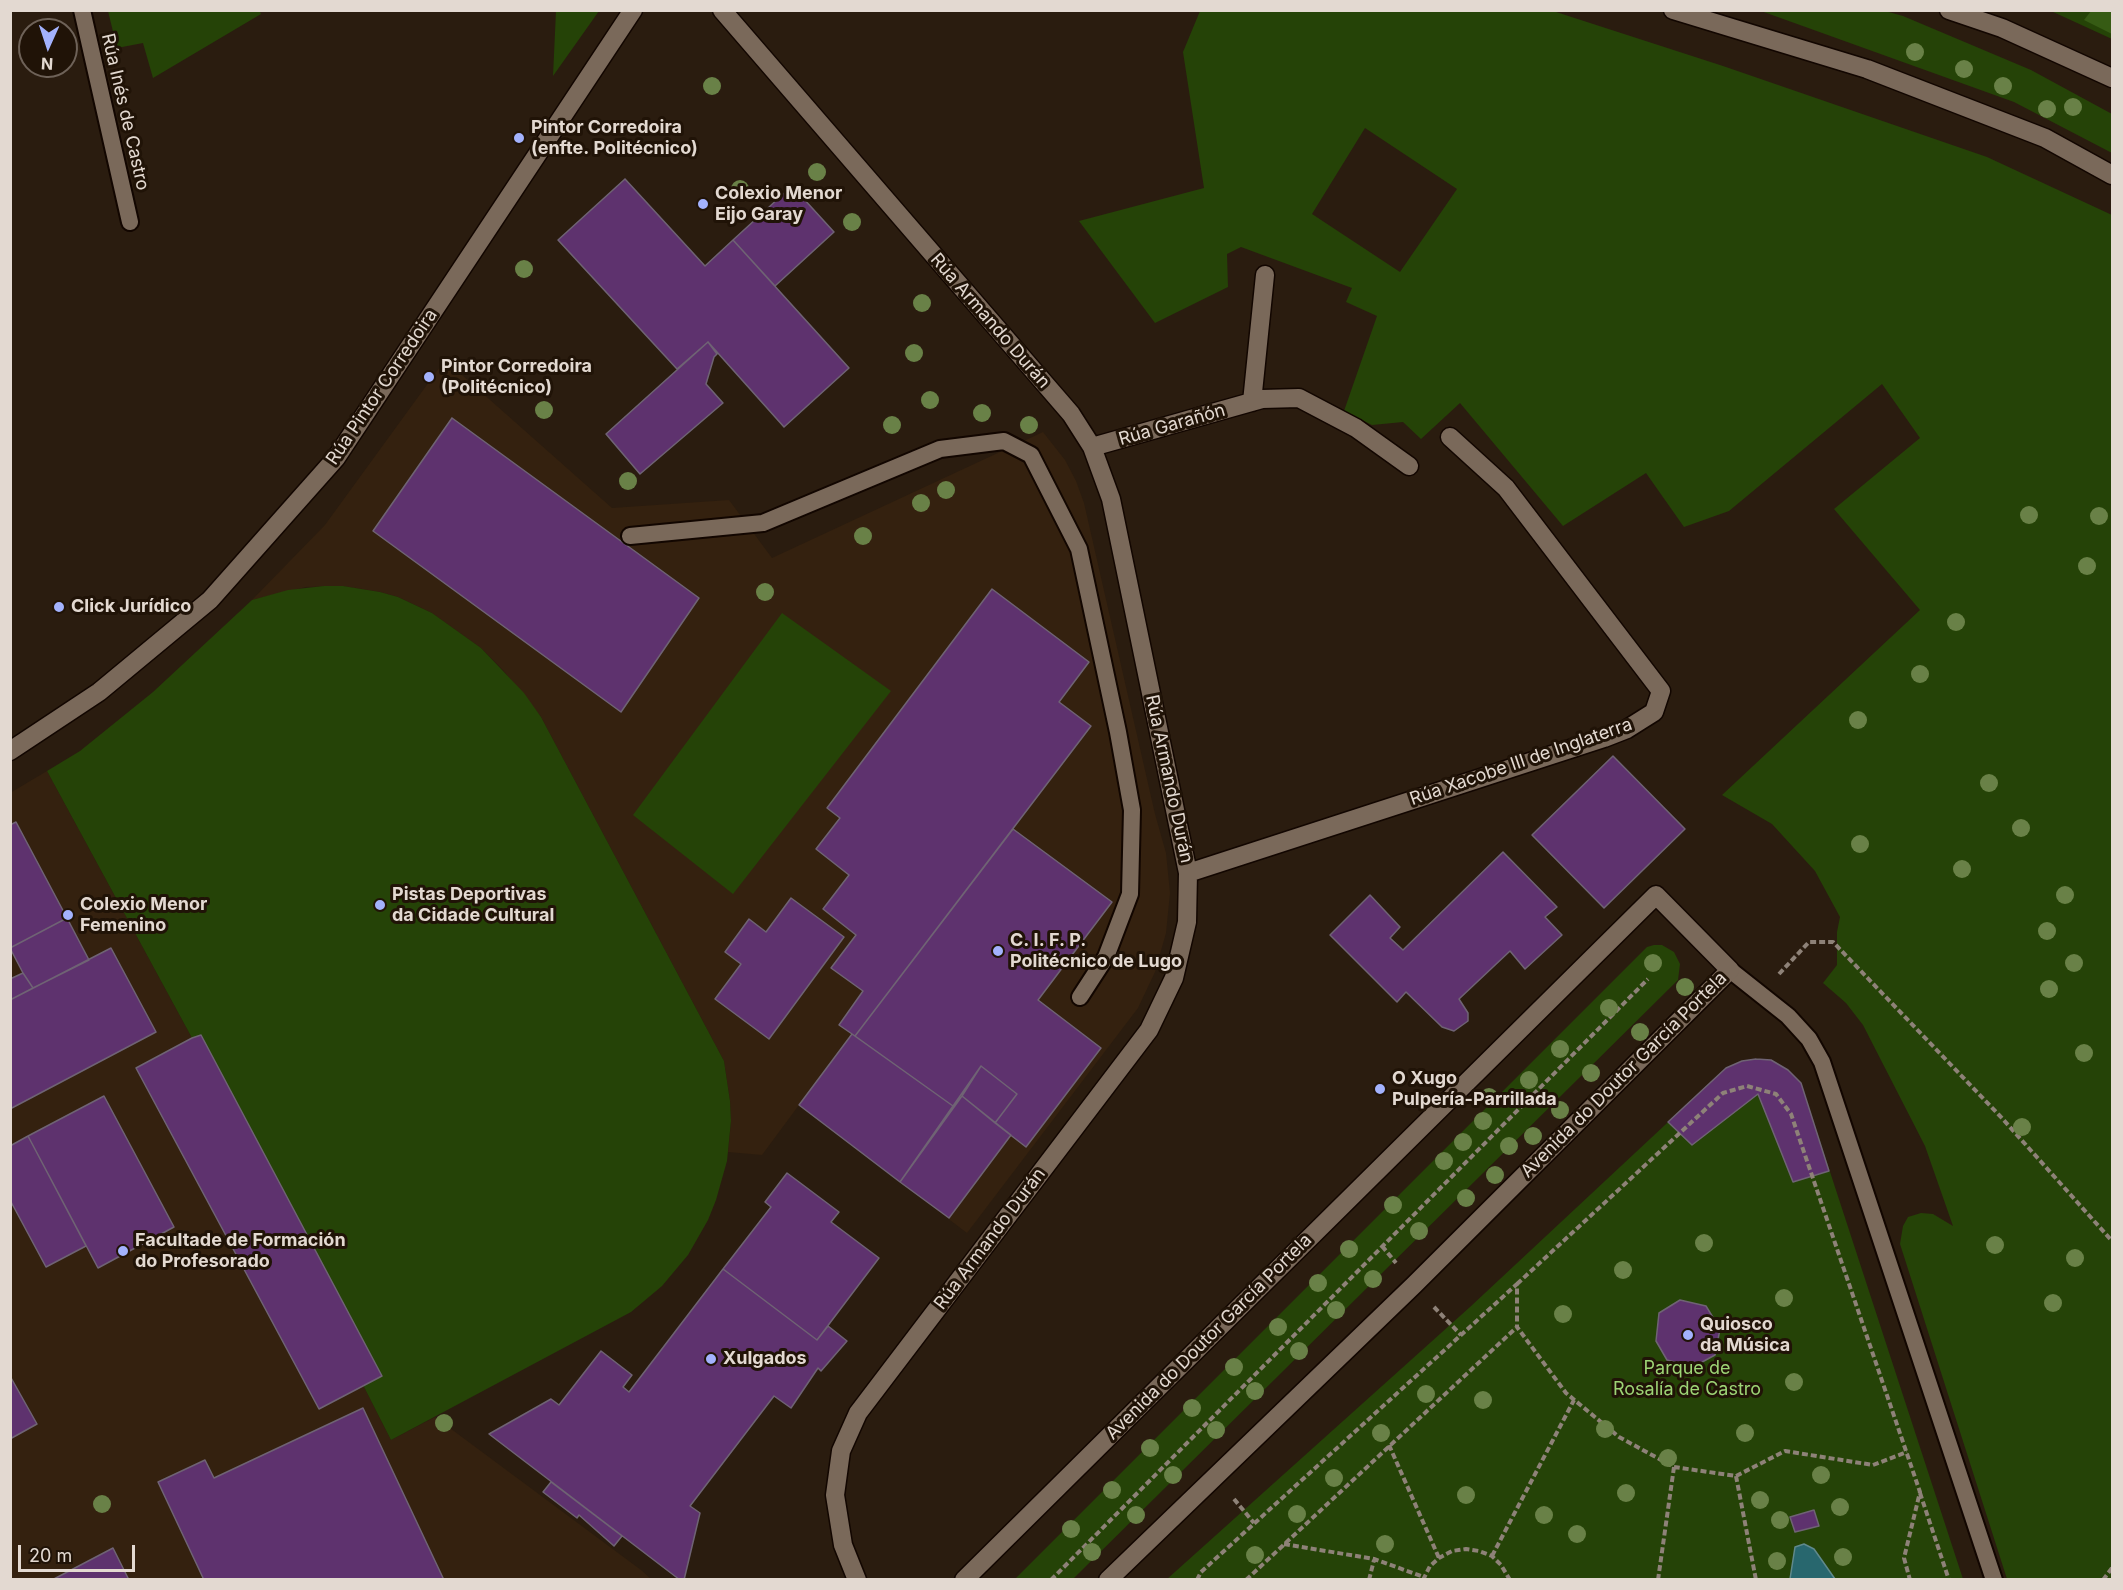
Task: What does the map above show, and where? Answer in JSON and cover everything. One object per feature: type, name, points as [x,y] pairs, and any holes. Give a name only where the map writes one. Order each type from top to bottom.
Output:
[{"type":"street","name":"Rúa Pintor Corredoira","points":[[10,751],[99,692],[210,600],[336,458],[633,10]]},
{"type":"street","name":"Rúa Armando Durán","points":[[722,10],[1071,414],[1092,447],[1111,499],[1188,873],[1187,922],[1174,978],[1149,1030],[858,1413],[841,1451],[836,1495],[843,1545],[857,1580]]},
{"type":"street","points":[[1673,10],[1867,69],[2045,138],[2112,175]]},
{"type":"street","points":[[1950,10],[2001,28],[2112,78]]},
{"type":"street","points":[[1252,402],[1265,275]]},
{"type":"street","name":"Rúa Garañón","points":[[1092,447],[1262,399],[1299,398],[1356,428],[1409,466]]},
{"type":"street","name":"Rúa Xacobe III de Inglaterra","points":[[1188,873],[1604,738],[1627,729],[1654,712],[1661,691],[1506,488],[1450,438]]},
{"type":"street","name":"Avenida do Doutor García Portela","points":[[964,1580],[1656,895],[1730,970],[1414,1285],[1107,1580]]},
{"type":"lane","name":"Rúa Inés de Castro","points":[[82,10],[130,222]]},
{"type":"lane","points":[[630,536],[763,523],[940,449],[1004,441],[1031,455],[1079,549],[1118,732],[1132,810],[1130,894],[1106,957],[1080,997]]},
{"type":"lane","points":[[1730,970],[1788,1016],[1809,1039],[1822,1062],[1994,1580]]},
{"type":"path","points":[[1760,994],[1809,942],[1833,942],[2000,1116],[2112,1241]]},
{"type":"path","points":[[1051,1580],[1648,979]]},
{"type":"path","points":[[1197,1580],[1201,1572],[1723,1093],[1747,1086],[1776,1094],[1791,1114],[1949,1580]]},
{"type":"path","points":[[1517,1284],[1517,1327],[1566,1393],[1619,1437],[1674,1467],[1736,1476],[1785,1451],[1873,1466],[1907,1452]]},
{"type":"path","points":[[1246,1580],[1517,1327]]},
{"type":"path","points":[[1492,1556],[1574,1400]]},
{"type":"path","points":[[1389,1445],[1439,1558]]},
{"type":"path","points":[[1658,1580],[1674,1467]]},
{"type":"path","points":[[1736,1476],[1756,1580]]},
{"type":"path","points":[[1910,1580],[1904,1558],[1920,1492]]},
{"type":"path","points":[[1284,1544],[1374,1559],[1424,1578],[1430,1566],[1452,1551],[1466,1549],[1479,1551],[1492,1556],[1510,1580]]},
{"type":"path","points":[[1370,1580],[1374,1559]]},
{"type":"path","points":[[2103,1580],[2112,1568]]},
{"type":"shaded area","points":[[445,360],[612,508],[729,500],[772,558],[1043,432],[1065,460],[1084,503],[1155,814],[1166,853],[1170,893],[1166,933],[1155,972],[1138,1008],[967,1233],[799,1105],[762,1155],[728,1152],[731,1121],[724,1061],[541,717],[503,670],[481,648],[432,613],[398,597],[380,592],[343,586],[306,587],[252,600],[325,525]]},
{"type":"shaded area","points":[[47,771],[192,1038],[136,1068],[319,1409],[363,1385],[391,1440],[435,1417],[651,1579],[11,1579],[10,793]]},
{"type":"green space","points":[[259,10],[261,14],[153,78],[143,43],[117,48],[108,11]]},
{"type":"green space","points":[[556,11],[599,11],[553,76]]},
{"type":"green space","points":[[1200,11],[1553,11],[1723,66],[1987,157],[2112,215],[2112,1579],[2007,1579],[1900,1244],[1903,1226],[1908,1217],[1921,1213],[1933,1214],[1953,1226],[1925,1146],[1863,1025],[1846,1003],[1823,983],[1837,965],[1837,932],[1840,917],[1815,871],[1772,824],[1722,795],[1920,610],[1834,509],[1920,438],[1882,384],[1729,511],[1684,527],[1646,473],[1563,526],[1460,403],[1421,439],[1403,422],[1372,425],[1344,411],[1377,316],[1346,302],[1352,288],[1241,247],[1227,254],[1228,287],[1155,323],[1079,221],[1204,188],[1183,52]],"holes":[[[1365,128],[1457,189],[1400,272],[1312,214]]]},
{"type":"green space","points":[[1761,11],[1885,11],[1903,16],[2031,70],[2112,114],[2112,153],[2014,102]]},
{"type":"green space","points":[[2051,11],[2112,11],[2112,39]]},
{"type":"green space","points":[[2091,11],[2112,11],[2112,34],[2084,20]]},
{"type":"green space","name":"Pistas Deportivas da Cidade Cultural","points":[[343,586],[380,592],[398,597],[432,613],[481,648],[524,693],[541,717],[724,1061],[730,1101],[731,1121],[727,1161],[716,1200],[708,1220],[688,1255],[662,1286],[631,1312],[391,1440],[363,1385],[319,1409],[136,1068],[192,1038],[47,771],[80,751],[153,692],[252,600],[288,590]]},
{"type":"green space","points":[[782,613],[891,691],[733,894],[633,815]]},
{"type":"green space","points":[[1662,945],[1674,952],[1680,964],[1678,980],[1073,1579],[1015,1579],[1647,947]]},
{"type":"green space","name":"Parque de Rosalía de Castro","points":[[1771,1060],[1788,1070],[1801,1083],[1963,1579],[1166,1580],[1470,1307],[1726,1068],[1742,1061]]},
{"type":"water","points":[[1804,1544],[1814,1549],[1835,1579],[1790,1579],[1795,1547]]},
{"type":"building","points":[[625,179],[705,266],[733,240],[849,368],[784,427],[708,342],[677,369],[558,240]]},
{"type":"building","points":[[792,186],[834,232],[775,286],[733,240]]},
{"type":"building","points":[[708,342],[717,354],[706,384],[723,403],[640,474],[606,434]]},
{"type":"building","points":[[452,418],[699,598],[621,712],[373,531]]},
{"type":"building","points":[[992,589],[1089,662],[1059,702],[1091,726],[855,1036],[839,1025],[863,991],[831,968],[856,935],[823,909],[849,875],[816,849],[840,818],[827,808]]},
{"type":"building","points":[[1613,756],[1685,829],[1604,908],[1532,835]]},
{"type":"building","points":[[16,822],[67,918],[10,948],[10,825]]},
{"type":"building","name":"C. I. F. P. Politécnico de Lugo","points":[[1013,829],[1112,902],[1038,1000],[1101,1048],[1026,1147],[995,1123],[1017,1094],[981,1066],[953,1106],[855,1036]]},
{"type":"building","points":[[1503,852],[1557,907],[1545,917],[1562,935],[1525,969],[1510,951],[1459,999],[1468,1013],[1468,1021],[1454,1031],[1442,1027],[1406,992],[1397,1002],[1330,935],[1370,895],[1400,927],[1390,938],[1403,950]]},
{"type":"building","points":[[791,898],[844,937],[769,1039],[715,999],[741,964],[725,952],[749,919],[766,932]]},
{"type":"building","points":[[67,918],[89,960],[33,988],[10,948]]},
{"type":"building","points":[[111,948],[156,1032],[10,1109],[10,1000]]},
{"type":"building","points":[[23,973],[33,988],[10,1000],[10,979]]},
{"type":"building","points":[[852,1034],[953,1106],[900,1182],[799,1105]]},
{"type":"building","points":[[201,1035],[382,1376],[319,1409],[136,1068]]},
{"type":"building","points":[[1771,1060],[1788,1070],[1801,1083],[1829,1171],[1793,1182],[1758,1094],[1692,1145],[1668,1122],[1726,1068],[1742,1061]]},
{"type":"building","points":[[981,1066],[1017,1094],[995,1123],[962,1096]]},
{"type":"building","points":[[104,1096],[174,1227],[98,1268],[28,1136]]},
{"type":"building","points":[[962,1096],[1011,1135],[949,1218],[900,1182]]},
{"type":"building","points":[[28,1136],[86,1246],[46,1267],[10,1200],[10,1146]]},
{"type":"building","points":[[787,1173],[839,1212],[831,1222],[879,1258],[817,1340],[723,1269],[771,1207],[765,1202]]},
{"type":"building","points":[[723,1269],[817,1340],[828,1326],[847,1341],[821,1371],[818,1368],[791,1408],[774,1396],[690,1506],[700,1513],[684,1580],[680,1580],[489,1434],[551,1399],[559,1405],[601,1351],[632,1375],[623,1387],[629,1392]]},
{"type":"building","name":"Quiosco da Música","points":[[1680,1300],[1706,1306],[1720,1329],[1715,1355],[1693,1367],[1667,1360],[1656,1341],[1659,1313]]},
{"type":"building","points":[[10,1376],[37,1424],[10,1439]]},
{"type":"building","points":[[363,1408],[444,1580],[204,1580],[158,1482],[205,1460],[214,1478]]},
{"type":"building","points":[[551,1482],[622,1536],[614,1546],[579,1515],[577,1518],[543,1492]]},
{"type":"building","points":[[1814,1510],[1819,1526],[1795,1532],[1790,1517]]},
{"type":"building","points":[[113,1548],[129,1580],[52,1580]]},
{"type":"place","name":"Pintor Corredoira (enfte. Politécnico)","points":[[519,138]]},
{"type":"place","name":"Colexio Menor Eijo Garay","points":[[703,204]]},
{"type":"place","name":"Pintor Corredoira (Politécnico)","points":[[429,377]]},
{"type":"place","name":"Click Jurídico","points":[[59,607]]},
{"type":"place","name":"Pistas Deportivas da Cidade Cultural","points":[[380,905]]},
{"type":"place","name":"Colexio Menor Femenino","points":[[68,915]]},
{"type":"place","name":"C. I. F. P. Politécnico de Lugo","points":[[998,951]]},
{"type":"place","name":"O Xugo Pulpería-Parrillada","points":[[1380,1089]]},
{"type":"place","name":"Facultade de Formación do Profesorado","points":[[123,1251]]},
{"type":"place","name":"Quiosco da Música","points":[[1688,1335]]},
{"type":"place","name":"Xulgados","points":[[711,1359]]}]
